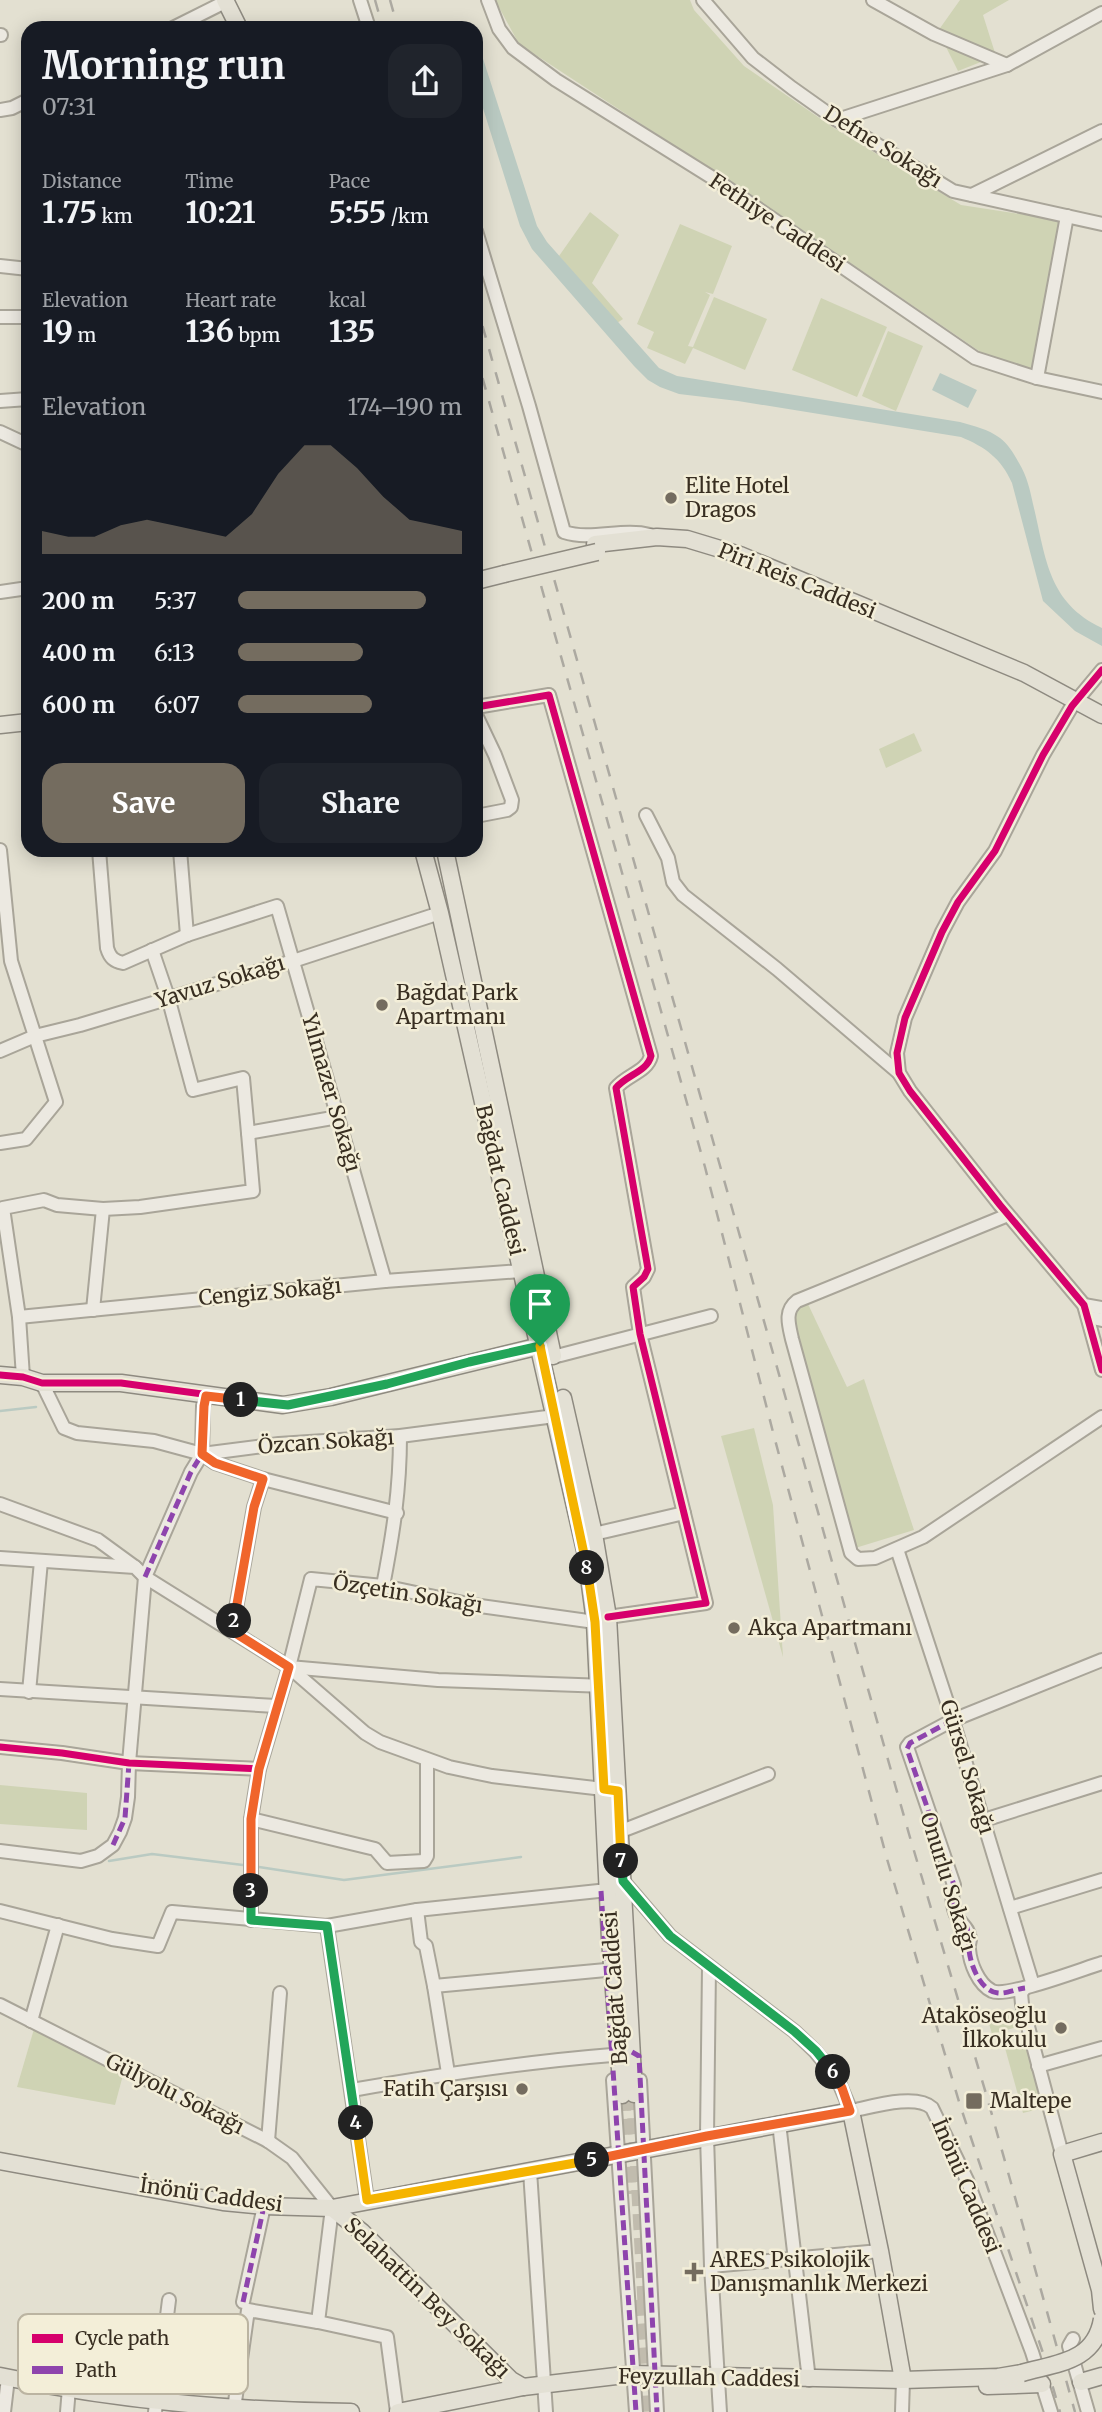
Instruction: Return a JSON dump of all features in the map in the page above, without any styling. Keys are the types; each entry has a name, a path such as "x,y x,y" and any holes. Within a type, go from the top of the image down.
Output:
{"main road":[{"path":"229,0 236,21"},
{"path":"229,0 244,21"},
{"name":"Piri Reis Caddesi","path":"483,571 503,570 657,537 687,539 740,555 1024,673 1074,703 1102,724"},
{"name":"Piri Reis Caddesi","path":"596,548 660,545 686,547 717,556 1028,682 1102,715"},
{"path":"483,578 503,570"},
{"path":"0,716 21,714"},
{"path":"0,725 21,723"},
{"name":"Bağdat Caddesi","path":"425,857 601,1619"},
{"name":"Bağdat Caddesi","path":"445,857 594,1534 611,1790 604,1891 628,2094 632,2052 623,1881 619,1832 611,1790"},
{"path":"0,1375 23,1377 42,1383 121,1383 288,1405 353,1392 540,1346"},
{"path":"850,2111 880,2251 903,2380"},
{"name":"İnönü Caddesi","path":"0,2161 223,2202 264,2206 332,2207 850,2111"},
{"path":"1102,2142 1062,2154 1100,2290 1102,2309"},
{"name":"Selahattin Bey Sokağı","path":"332,2207 362,2232 511,2380 523,2387"},
{"path":"1089,2252 1102,2271"},
{"name":"Feyzullah Caddesi","path":"397,2412 523,2387 633,2374 809,2379 958,2379 1029,2369 1077,2357 1088,2350 1096,2340 1102,2319"},
{"path":"1081,2382 1102,2376"},
{"path":"958,2379 1001,2387 1042,2384"},
{"path":"96,2394 155,2407 351,2412"}],"street":[{"path":"187,21 229,0"},
{"path":"360,0 367,21"},
{"name":"Fethiye Caddesi","path":"488,0 499,29 513,48 556,80 716,180 975,358 1037,378 1102,392"},
{"name":"Defne Sokağı","path":"702,0 753,58 837,120 953,191 1102,224"},
{"path":"873,0 934,34 1007,65"},
{"path":"837,120 1007,65 1102,13"},
{"path":"0,110 21,104"},
{"path":"972,195 1102,131"},
{"path":"1037,378 1067,216"},
{"path":"483,254 564,532 574,536 635,531 657,537"},
{"path":"0,266 21,268"},
{"path":"0,317 21,317"},
{"path":"0,401 21,400"},
{"path":"0,432 21,442"},
{"path":"0,592 21,589"},
{"path":"899,1073 897,1054 905,1018 942,932 958,902 995,851 1043,755 1074,703 1102,670"},
{"path":"483,706 549,695 651,1056 645,1067 623,1080 616,1088 649,1269 633,1287 639,1334 684,1513 594,1534"},
{"path":"483,730 512,800 511,807 507,810 483,815"},
{"path":"646,815 668,858 673,883 683,895 777,969 899,1073 910,1091 1086,1311 1102,1320"},
{"path":"0,850 6,962 35,1036 56,1102 26,1139 0,1143"},
{"path":"100,857 107,948 109,956 115,961 123,962 187,935 181,857"},
{"name":"Yılmazer Sokağı","path":"187,935 277,906 385,1281"},
{"name":"Yavuz Sokağı","path":"0,1051 35,1036 293,961 440,913"},
{"path":"23,1377 19,1317 4,1232 3,1208 44,1200 57,1205 103,1209 140,1207 253,1191 243,1078 193,1090 152,950"},
{"path":"248,1133 338,1117"},
{"path":"93,1310 103,1209"},
{"path":"1008,1215 797,1301 790,1308 788,1318 792,1339 851,1553 858,1559 865,1560 923,1537 1102,1417"},
{"name":"Cengiz Sokağı","path":"19,1317 385,1281 521,1271"},
{"path":"1086,1311 1102,1308"},
{"path":"1086,1311 1102,1370"},
{"path":"553,1357 710,1316"},
{"name":"Özcan Sokağı","path":"42,1383 64,1428 77,1433 154,1441 202,1454 279,1444 400,1436 555,1416"},
{"path":"0,1851 81,1861 98,1856 113,1845 125,1818 145,1577 191,1472 202,1454 206,1396"},
{"path":"383,1586 397,1513 400,1436"},
{"path":"235,1470 236,1449"},
{"path":"202,1454 215,1463 263,1479 397,1513"},
{"path":"232,1631 254,1507 263,1479"},
{"path":"0,1504 98,1540 145,1577 289,1667 365,1733 380,1742 427,1760 492,1776 611,1790"},
{"name":"Özçetin Sokağı","path":"289,1667 311,1579 383,1586 473,1605 601,1619 706,1603 684,1513"},
{"name":"Gürsel Sokağı","path":"897,1549 1010,1908 1029,1986 1021,1998 1062,2154"},
{"path":"0,1558 135,1567"},
{"path":"29,1692 41,1561"},
{"path":"953,1720 1102,1660"},
{"path":"289,1667 438,1680 606,1686"},
{"path":"251,1920 251,1819 259,1769 289,1667"},
{"path":"0,1689 276,1706"},
{"name":"Onurlu Sokağı","path":"953,1720 910,1743 907,1749 954,1885 950,1893 958,1920 966,1925 970,1939 968,1947 975,1972 985,1987 993,1992 1029,1986"},
{"path":"0,1747 129,1763 259,1769"},
{"path":"251,1819 375,1849 387,1863 424,1861 427,1856 427,1760"},
{"path":"619,1832 768,1774"},
{"path":"984,1820 1102,1783"},
{"path":"1010,1908 1102,1880"},
{"path":"623,1881 670,1936 816,2051 837,2078 850,2111"},
{"path":"0,1911 112,1939 158,1946 172,1912 327,1926 416,1910 604,1891"},
{"name":"Bağdat Caddesi","path":"604,1891 606,1970 636,2412"},
{"path":"416,1910 421,1942 426,1946 434,1986 448,2073"},
{"path":"31,2021 58,1926"},
{"path":"327,1926 367,2200"},
{"path":"1029,1986 1102,1963"},
{"path":"709,1967 707,2136 711,2266 720,2412"},
{"path":"434,1986 606,1970"},
{"path":"268,2141 280,1993"},
{"name":"Gülyolu Sokağı","path":"0,2005 268,2141 292,2158 332,2207"},
{"path":"1038,2066 1102,2048"},
{"name":"Bağdat Caddesi","path":"632,2052 639,2056 657,2412"},
{"path":"352,2090 448,2073 612,2055"},
{"name":"İnönü Caddesi","path":"850,2111 911,2101 923,2102 932,2108 967,2180 1029,2369 1042,2384 1051,2412"},
{"path":"779,2123 809,2379"},
{"path":"530,2171 546,2412"},
{"path":"243,2302 264,2206"},
{"path":"318,2322 332,2207"},
{"path":"711,2266 880,2251"},
{"path":"167,2314 169,2300"},
{"path":"247,2314 248,2310 387,2337 397,2412"},
{"path":"1073,2339 1070,2349 1088,2412"},
{"path":"4,2377 4,2412"},
{"path":"902,2412 903,2380"},
{"path":"1081,2382 1102,2385"},
{"path":"67,2412 68,2394"},
{"path":"234,2409 236,2394"}],"green space":[{"path":"495,0 690,0 694,10 744,66 834,128 961,205 1060,220 1031,370 982,353 779,214 519,44"},
{"path":"960,0 1009,0 983,15 996,56 958,71 938,31"},
{"path":"590,212 619,235 592,283 623,319 617,323 559,256"},
{"path":"680,224 732,246 713,294 705,292 710,295 688,346 693,347 714,297 767,319 745,370 693,348 685,364 647,348 654,332 637,324"},
{"path":"821,298 887,327 857,397 792,370"},
{"path":"888,331 923,346 896,411 862,396"},
{"path":"914,733 922,751 886,768 879,749"},
{"path":"808,1304 847,1387 864,1379 914,1530 852,1549 792,1323 796,1310"},
{"path":"754,1428 773,1505 783,1657 721,1436"},
{"path":"0,1785 87,1793 87,1830 0,1824"},
{"path":"985,2010 1018,2015 1021,2026 992,2034"},
{"path":"34,2029 123,2075 115,2105 17,2087"},
{"path":"1026,2042 1043,2108 1023,2113 1005,2048"}],"shaded area":[{"path":"483,59 537,226 547,242 659,368 677,376 960,422 981,428 1003,440 1024,473 1046,560 1059,591 1070,605 1102,628 1102,646 1075,631 1043,601 1012,483 991,454 961,437 679,394 660,387 634,366 532,249 520,226 483,108"},
{"path":"940,373 977,390 968,408 932,390"}],"waterway":[{"path":"0,1411 36,1407"},
{"path":"109,1861 152,1854 243,1865"},
{"path":"259,1867 344,1880 521,1857"}],"tunnel":[{"path":"634,2094 646,2312"},
{"path":"622,2095 629,2194"},
{"path":"636,2300 644,2412"}],"railway":[{"path":"375,0 381,21"},
{"path":"390,0 396,21"},
{"path":"483,328 1075,2412"},
{"path":"483,380 705,1167 887,1859 960,2105 1044,2356 1060,2412"}],"marked path":[{"path":"145,1577 191,1472 202,1454 203,1406 206,1396"},
{"path":"953,1720 910,1743 907,1749 954,1885 954,1908 957,1917 967,1928 970,1955 977,1976 986,1987 998,1993 1025,1988"},
{"path":"113,1845 125,1818 129,1763"},
{"path":"601,1891 636,2412"},
{"path":"632,2052 639,2056 657,2412"},
{"path":"243,2302 264,2206"}],"cycle path":[{"path":"1102,670 1072,706 1043,755 995,851 958,902 905,1018 897,1053 899,1073 910,1091 1084,1305 1102,1370"},
{"path":"483,706 549,695 651,1056 641,1070 616,1088 648,1269 633,1287 640,1334 706,1603 608,1617"},
{"path":"0,1375 23,1377 42,1383 121,1383 283,1405 331,1397 540,1346"},
{"path":"0,1747 129,1763 259,1769"}],"place":[{"name":"Elite Hotel Dragos","path":"671,498"},
{"name":"Bağdat Park Apartmanı","path":"382,1005"},
{"name":"Akça Apartmanı","path":"734,1628"},
{"name":"Ataköseoğlu İlkokulu","path":"1061,2028"},
{"name":"Fatih Çarşısı","path":"522,2089"},
{"name":"Maltepe","path":"974,2101"},
{"name":"ARES Psikolojik Danışmanlık Merkezi","path":"694,2272"}],"route":[{"path":"540,1346 586,1555 595,1622 604,1789 618,1791 623,1881 670,1936 816,2051 837,2078 850,2111 367,2200 327,1926 251,1920 251,1819 259,1769 289,1667 232,1631 254,1507 263,1479 215,1463 202,1454 206,1396 288,1405 387,1384 540,1346"}]}
